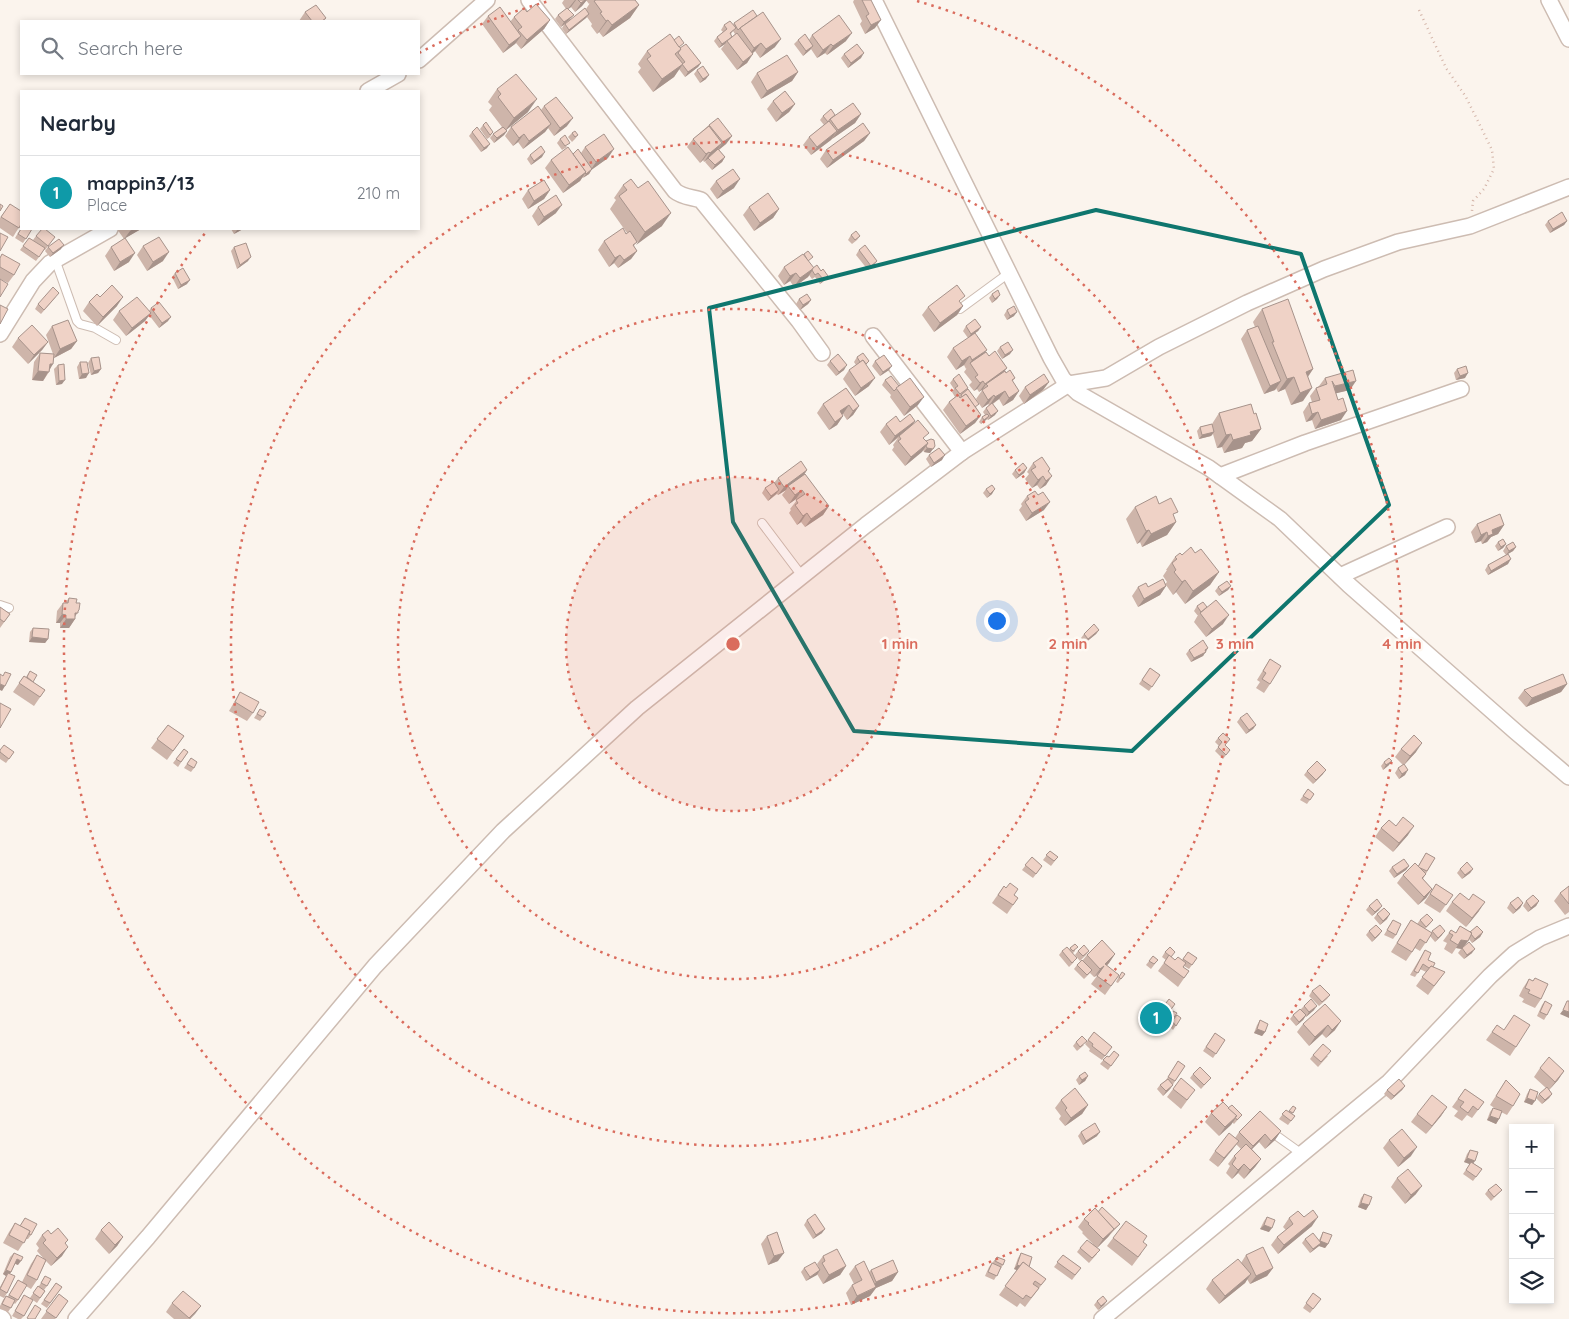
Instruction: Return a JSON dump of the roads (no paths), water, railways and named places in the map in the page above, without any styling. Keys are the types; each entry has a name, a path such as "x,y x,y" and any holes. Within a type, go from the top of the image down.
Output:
{"street":[{"path":"420,59 487,0"},
{"path":"529,0 674,191 681,196 701,200 787,306 822,353"},
{"path":"874,0 1063,379 1078,393 1209,468 1280,519 1340,576 1516,732 1567,773"},
{"path":"1549,0 1569,39"},
{"path":"370,90 396,75"},
{"path":"76,1319 148,1238 375,966 503,830 637,708 866,525 962,452 1069,384 1106,378 1159,347 1247,303 1324,269 1398,242 1470,226 1569,187"},
{"path":"0,334 33,281 55,259 108,230"},
{"path":"873,336 962,452"},
{"path":"1220,476 1305,443 1461,389"},
{"path":"1340,576 1447,527"},
{"path":"1102,1319 1389,1082 1490,976 1514,954 1540,938 1569,926"},
{"path":"0,1316 3,1319"}],"lane":[{"path":"55,259 77,321 80,324 95,328 116,340"},
{"path":"960,309 1009,273"},
{"path":"762,523 802,576"},
{"path":"0,605 10,608"},
{"path":"1269,1130 1302,1154"}],"place":[{"name":"mappin3/13","path":"1156,1018"}]}
